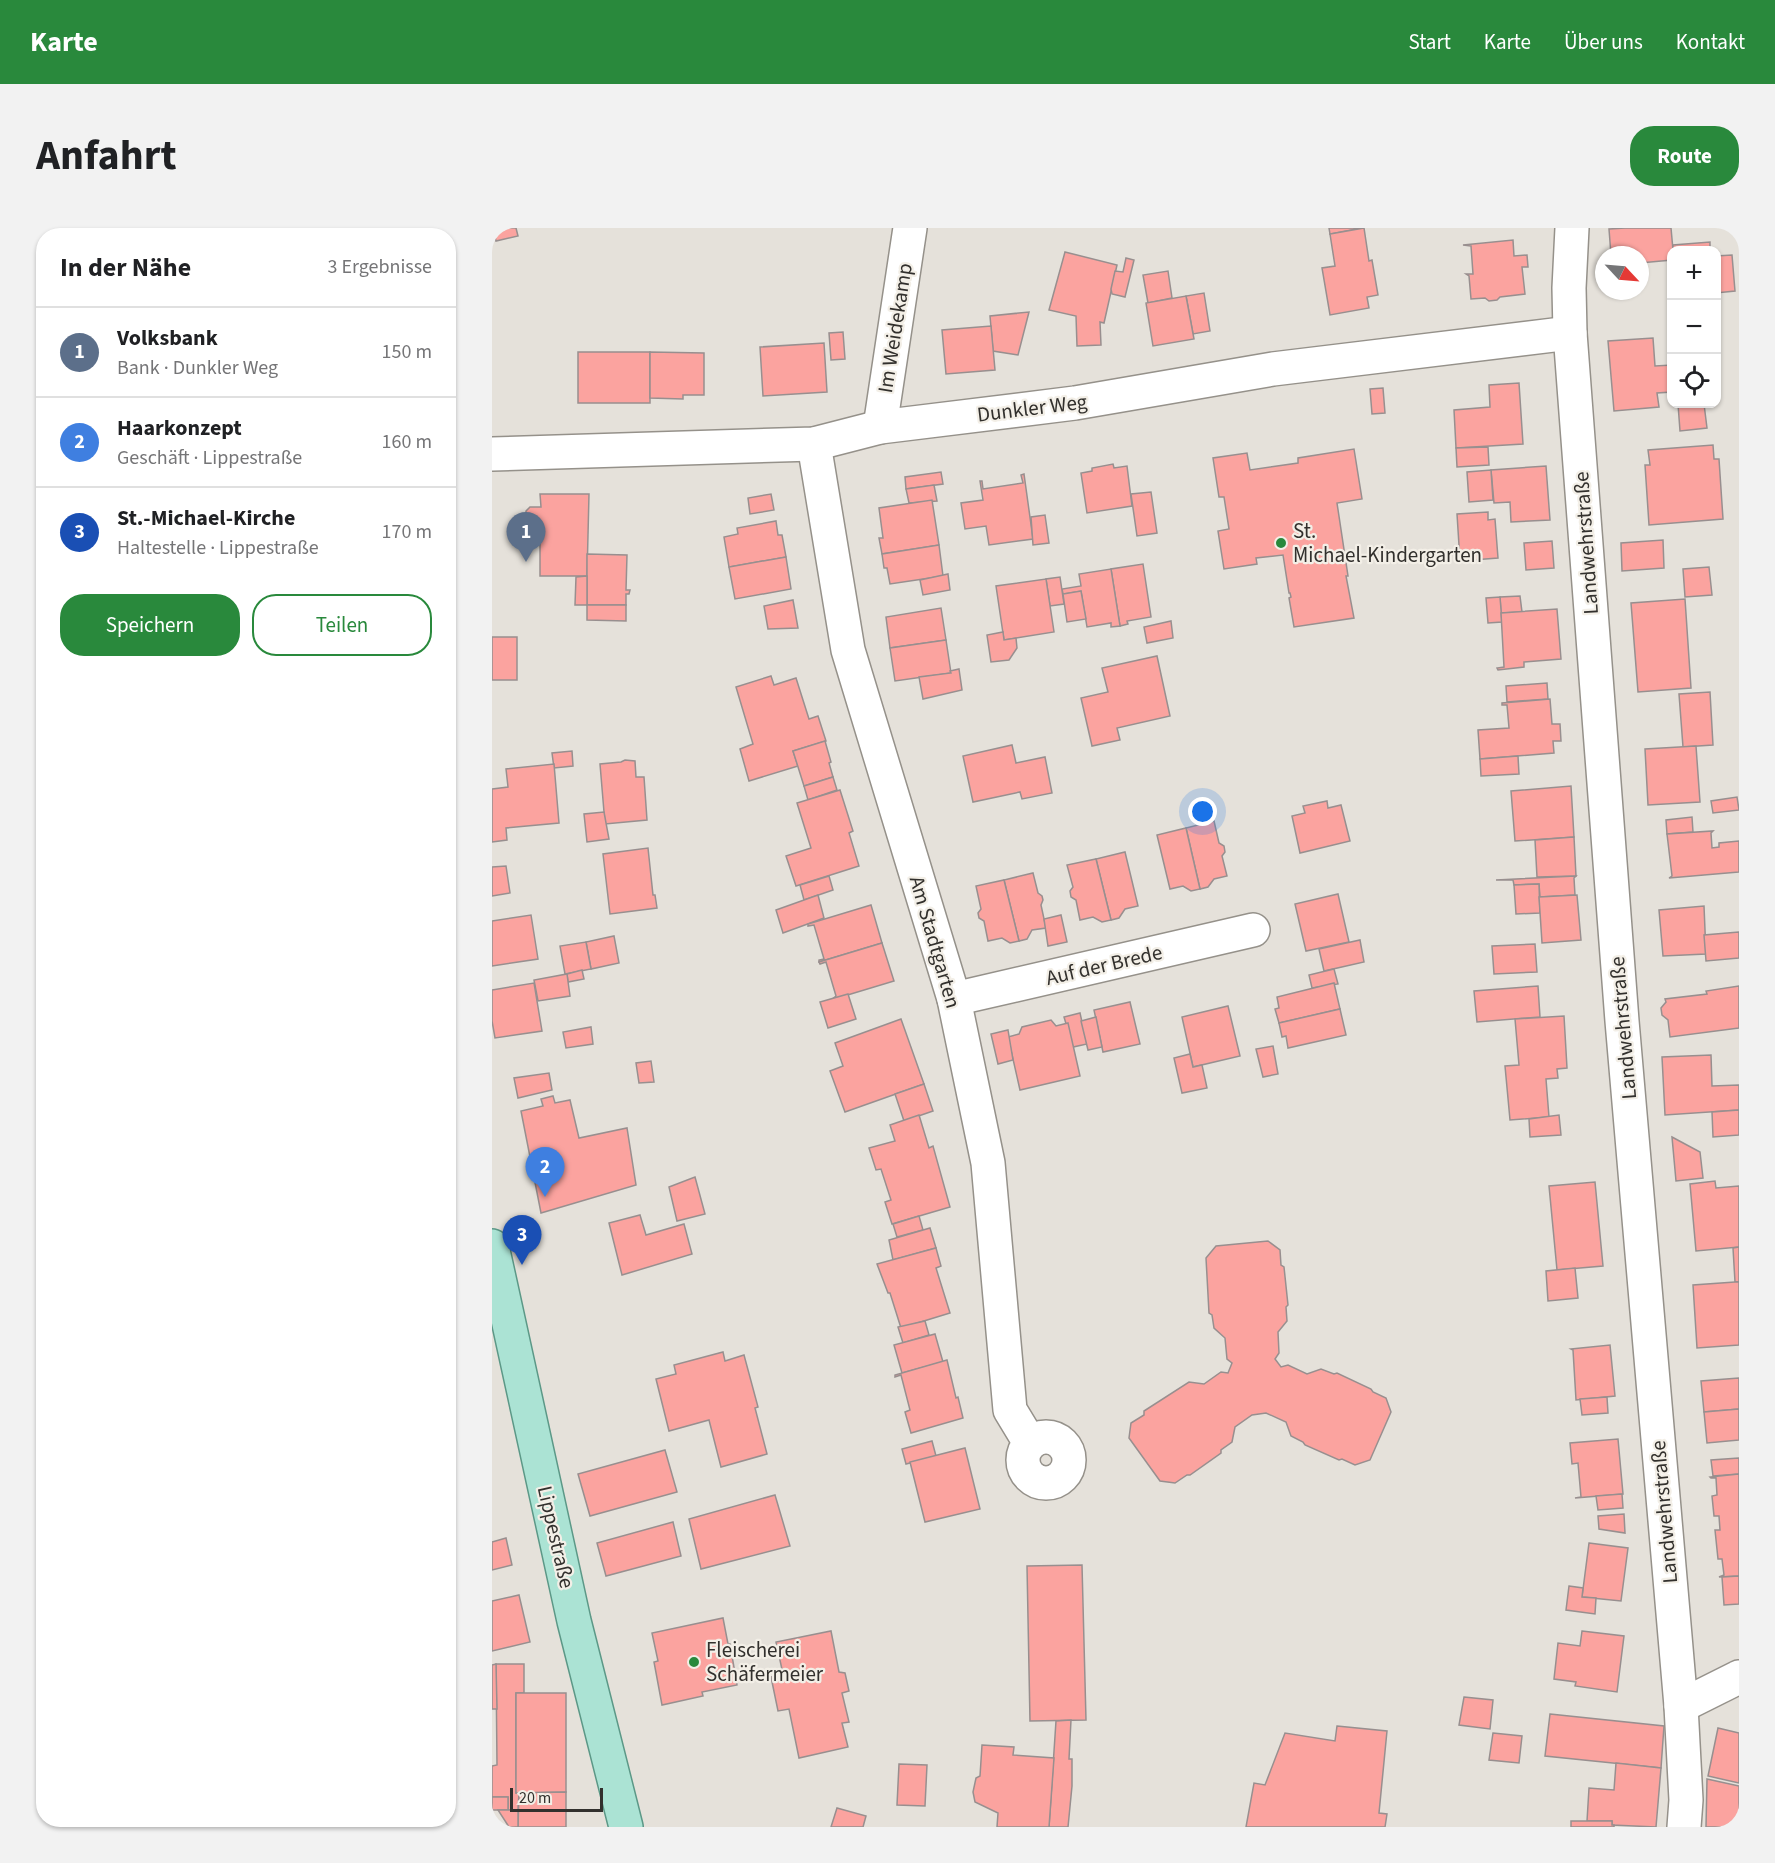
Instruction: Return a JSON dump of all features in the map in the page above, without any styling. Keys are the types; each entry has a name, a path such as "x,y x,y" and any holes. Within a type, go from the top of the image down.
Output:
{"main road":[{"name":"Lippestraße","path":"492,1246 574,1621 626,1827"}],"street":[{"name":"Im Weidekamp","path":"880,427 910,228"},
{"name":"Landwehrstraße","path":"1572,228 1569,288 1570,333 1622,1020 1681,1706 1686,1800 1684,1827"},
{"name":"Dunkler Weg","path":"492,454 814,444 880,427 1075,403 1273,369 1570,333"},
{"name":"Am Stadtgarten","path":"814,444 848,650 954,999 988,1163 1010,1410 1030,1443"},
{"name":"Auf der Brede","path":"954,999 1253,930"},
{"path":"1681,1706 1739,1677"}],"building":[{"path":"493,228 516,228 518,236 496,241"},
{"path":"1329,228 1362,228 1330,234"},
{"path":"1364,228 1369,261 1372,260 1378,295 1367,297 1369,308 1330,315 1322,268 1335,266 1330,234"},
{"path":"1671,228 1673,246 1667,246 1667,260 1649,262 1649,246 1610,246 1609,229"},
{"path":"1513,240 1514,256 1527,255 1528,267 1522,267 1525,294 1500,297 1489,301 1485,298 1471,299 1469,276 1466,274 1473,274 1471,246 1463,245"},
{"path":"1710,242 1710,246 1673,245"},
{"path":"1065,252 1117,265 1104,323 1100,322 1101,345 1077,346 1076,316 1049,310"},
{"path":"1732,255 1735,291 1721,292 1721,256"},
{"path":"1126,258 1134,260 1125,297 1112,294 1111,289 1115,271 1123,272"},
{"path":"1168,271 1172,298 1148,303 1143,275"},
{"path":"1204,293 1210,331 1193,334 1186,296"},
{"path":"1186,296 1194,339 1153,346 1146,303"},
{"path":"1029,312 1018,355 993,351 990,316"},
{"path":"991,326 995,370 946,374 942,330"},
{"path":"843,332 845,359 831,360 829,333"},
{"path":"1653,338 1655,366 1667,365 1667,392 1657,393 1659,407 1614,411 1608,341"},
{"path":"824,343 827,392 763,396 760,347"},
{"path":"578,352 650,352 650,403 578,403"},
{"path":"650,352 704,353 704,395 683,395 683,399 650,398"},
{"path":"1519,383 1523,444 1456,448 1454,410 1490,407 1489,385"},
{"path":"1383,388 1385,413 1372,414 1370,389"},
{"path":"1678,408 1704,408 1707,428 1680,431"},
{"path":"1713,445 1714,459 1719,459 1723,519 1649,525 1645,465 1650,465 1648,450"},
{"path":"1488,447 1489,465 1457,467 1456,448"},
{"name":"St. Michael-Kindergarten","path":"1354,449 1362,499 1337,503 1354,618 1294,627 1283,555 1256,558 1257,564 1224,569 1218,531 1229,529 1224,497 1219,497 1213,458 1247,453 1250,470 1298,463 1298,458"},
{"path":"1113,464 1114,468 1127,466 1132,506 1087,513 1081,473 1092,471 1092,468"},
{"path":"1546,466 1550,520 1511,522 1510,502 1494,503 1491,470"},
{"path":"1491,470 1493,500 1469,502 1467,472"},
{"path":"941,472 943,484 906,489 905,477"},
{"path":"1024,474 1033,539 989,545 986,526 965,529 961,503 983,500 980,481 982,481 983,489 1023,483 1021,475"},
{"path":"934,485 937,501 909,503 906,489"},
{"path":"1151,492 1157,533 1137,536 1131,494"},
{"path":"540,494 589,494 587,576 540,576 540,535 530,535 526,531 526,511 530,507 541,507"},
{"path":"771,494 774,510 750,514 748,498"},
{"path":"932,500 939,545 882,554 879,538 883,538 879,508"},
{"path":"1488,512 1488,520 1495,519 1498,558 1460,561 1457,514"},
{"path":"1045,515 1049,543 1033,545 1031,517"},
{"path":"776,521 778,535 782,535 786,557 729,567 724,537 738,534 737,528"},
{"path":"1663,540 1664,568 1622,571 1621,543"},
{"path":"1552,541 1554,568 1526,570 1524,543"},
{"path":"939,545 943,576 890,584 882,554"},
{"path":"587,554 627,555 626,590 630,590 629,594 626,594 626,605 587,605"},
{"path":"786,557 791,589 735,599 729,567"},
{"path":"1143,564 1151,617 1127,621 1128,624 1120,626 1111,569"},
{"path":"1709,567 1712,595 1685,597 1683,569"},
{"path":"1111,569 1120,626 1111,627 1111,623 1087,627 1081,591 1063,594 1062,589 1081,586 1079,574"},
{"path":"948,574 950,590 923,595 920,580"},
{"path":"587,576 587,605 575,605 576,577"},
{"path":"1060,577 1064,604 1050,606 1046,579"},
{"path":"1046,579 1054,632 1004,640 996,586"},
{"path":"1081,591 1086,619 1067,622 1063,594"},
{"path":"1520,596 1522,612 1501,613 1500,597"},
{"path":"1500,597 1502,622 1488,623 1486,598"},
{"path":"1685,599 1691,688 1638,692 1631,603"},
{"path":"793,600 798,628 768,629 764,606"},
{"path":"587,605 626,605 626,621 587,620"},
{"path":"941,608 946,640 890,648 886,617"},
{"path":"1557,609 1561,659 1524,662 1524,667 1498,670 1497,668 1504,667 1501,613"},
{"path":"1171,621 1173,638 1147,643 1144,627"},
{"path":"1003,632 1004,640 1016,638 1017,648 1009,660 991,662 987,635"},
{"path":"492,637 517,637 517,680 492,680"},
{"path":"946,640 951,673 895,681 890,648"},
{"path":"1157,656 1170,716 1117,728 1120,740 1092,746 1081,698 1108,692 1102,668"},
{"path":"959,669 962,690 923,699 919,677 951,673 950,671"},
{"path":"771,676 774,685 796,678 809,719 818,716 826,741 793,751 798,766 749,781 740,749 753,744 736,687"},
{"path":"1547,683 1548,699 1507,702 1506,686"},
{"path":"1710,692 1713,745 1683,747 1679,694"},
{"path":"1550,699 1552,724 1560,724 1561,741 1553,741 1554,753 1480,759 1478,730 1509,728 1507,705 1502,705 1502,703"},
{"path":"825,741 833,777 804,786 793,751"},
{"path":"1012,745 1016,763 1045,757 1052,793 1022,799 1020,792 973,802 963,756"},
{"path":"1696,746 1700,802 1648,805 1645,749"},
{"path":"572,751 573,766 554,768 552,753"},
{"path":"1518,756 1519,774 1481,776 1480,759"},
{"path":"625,760 635,761 636,777 644,777 647,820 605,824 600,764"},
{"path":"554,764 559,823 506,828 507,840 492,842 492,789 508,787 506,769"},
{"path":"833,777 837,790 808,800 804,786"},
{"path":"1571,786 1574,837 1515,841 1511,791"},
{"path":"840,790 853,831 849,833 859,866 796,886 786,856 811,848 797,803"},
{"path":"1737,797 1739,810 1713,813 1711,801"},
{"path":"1327,801 1328,808 1341,805 1350,841 1300,853 1292,816 1305,813 1303,806"},
{"path":"604,812 609,839 587,842 584,814"},
{"path":"1692,817 1693,832 1667,834 1666,820"},
{"path":"1214,821 1219,843 1224,846 1225,852 1222,856 1227,876 1214,879 1208,887 1200,889 1186,828"},
{"path":"1186,828 1200,889 1191,891 1183,886 1170,889 1157,835"},
{"path":"1713,831 1711,833 1712,848 1719,847 1719,843 1739,841 1739,872 1669,878 1672,876 1667,834"},
{"path":"1574,837 1576,876 1537,877 1535,840"},
{"path":"648,848 653,895 655,895 657,908 610,914 603,854"},
{"path":"1125,852 1138,906 1125,909 1119,918 1111,920 1096,859"},
{"path":"1096,859 1111,920 1102,922 1093,917 1080,920 1076,900 1071,897 1070,891 1073,887 1067,865"},
{"path":"506,866 510,893 492,896 492,867"},
{"path":"1033,873 1038,893 1043,900 1041,905 1046,928 1032,930 1027,939 1019,941 1004,880"},
{"path":"829,876 833,890 804,900 800,885"},
{"path":"1576,876 1574,878 1575,895 1540,897 1539,884 1514,885 1513,880 1496,880"},
{"path":"1004,880 1019,941 1010,943 1002,938 988,941 984,921 979,918 978,913 981,909 976,886"},
{"path":"1539,884 1540,913 1516,914 1514,885"},
{"path":"1338,894 1349,942 1306,951 1295,904"},
{"path":"818,895 824,918 783,933 776,910"},
{"path":"1577,895 1581,940 1542,943 1539,897"},
{"path":"871,905 882,943 819,962 824,959 814,925 808,926 808,924"},
{"path":"1704,906 1706,954 1663,956 1659,910"},
{"path":"531,915 538,959 492,966 492,921"},
{"path":"1061,915 1067,942 1048,946 1044,919"},
{"path":"1739,932 1739,958 1706,961 1704,935"},
{"path":"614,936 619,963 591,969 586,942"},
{"path":"1360,940 1364,962 1324,971 1319,949"},
{"path":"586,942 591,969 565,974 560,946"},
{"path":"882,943 894,981 831,1000 836,996 826,962 820,964 819,962"},
{"path":"1535,944 1537,972 1494,974 1492,946"},
{"path":"1334,969 1338,984 1312,988 1309,975"},
{"path":"582,970 584,979 568,982 567,974"},
{"path":"567,974 570,996 538,1001 534,980"},
{"path":"534,983 542,1031 495,1038 492,1021 492,990"},
{"path":"1334,983 1340,1009 1279,1023 1275,1009 1279,1008 1277,997"},
{"path":"1538,986 1540,1017 1477,1022 1474,991"},
{"path":"1739,986 1739,1028 1670,1037 1668,1020 1662,1015 1661,1008 1666,1002 1665,999 1707,994 1706,991"},
{"path":"848,994 856,1019 828,1028 820,1002"},
{"path":"1130,1002 1140,1044 1103,1052 1094,1010"},
{"path":"1228,1006 1240,1056 1193,1067 1182,1017"},
{"path":"1340,1009 1346,1035 1288,1048 1286,1036 1282,1037 1279,1023"},
{"path":"1080,1013 1087,1044 1073,1047 1064,1017"},
{"path":"1564,1016 1567,1068 1557,1069 1558,1078 1546,1079 1549,1117 1510,1120 1505,1066 1519,1065 1515,1019"},
{"path":"1096,1017 1102,1047 1088,1050 1081,1021"},
{"path":"901,1019 924,1084 845,1112 830,1071 843,1066 835,1043"},
{"path":"1051,1020 1056,1026 1068,1023 1080,1076 1020,1090 1008,1037 1019,1034 1022,1027"},
{"path":"591,1027 593,1044 566,1048 563,1032"},
{"path":"1008,1030 1013,1060 998,1064 991,1034"},
{"path":"1273,1046 1278,1074 1263,1077 1256,1049"},
{"path":"1190,1054 1193,1067 1202,1065 1207,1088 1182,1093 1174,1058"},
{"path":"1711,1055 1712,1086 1739,1085 1739,1110 1665,1115 1662,1057"},
{"path":"651,1061 654,1082 639,1083 636,1063"},
{"path":"549,1073 552,1090 518,1098 514,1078"},
{"path":"924,1084 933,1111 904,1121 895,1094"},
{"path":"553,1096 555,1103 570,1100 579,1138 627,1128 636,1185 541,1213 521,1111 543,1106 541,1099"},
{"path":"1739,1110 1739,1135 1713,1137 1712,1112"},
{"path":"919,1115 929,1148 933,1146 950,1207 892,1224 885,1202 891,1200 881,1169 876,1170 869,1148 895,1141 890,1125"},
{"path":"1559,1115 1561,1135 1530,1137 1529,1119"},
{"path":"1672,1137 1700,1152 1703,1178 1676,1181"},
{"path":"695,1177 705,1214 677,1221 669,1187"},
{"path":"1715,1181 1716,1188 1739,1186 1739,1247 1696,1251 1690,1184"},
{"path":"1595,1182 1603,1266 1557,1270 1549,1186"},
{"path":"640,1215 646,1235 684,1224 692,1254 622,1275 609,1223"},
{"path":"919,1216 923,1230 897,1237 893,1224"},
{"path":"930,1228 936,1248 893,1260 889,1240"},
{"path":"1268,1241 1280,1250 1288,1305 1286,1307 1287,1321 1278,1332 1279,1353 1275,1359 1281,1367 1288,1365 1307,1374 1321,1369 1337,1373 1386,1398 1391,1412 1370,1460 1355,1465 1305,1445 1291,1436 1286,1422 1266,1413 1252,1415 1235,1427 1232,1442 1221,1450 1221,1453 1190,1475 1175,1483 1160,1481 1129,1438 1131,1423 1144,1415 1144,1411 1189,1382 1204,1384 1221,1372 1228,1373 1232,1363 1227,1359 1225,1338 1214,1328 1212,1315 1209,1313 1206,1258 1216,1246"},
{"path":"1739,1247 1739,1282 1735,1282 1733,1248"},
{"path":"936,1248 941,1266 936,1268 950,1313 901,1328 890,1293 888,1293 877,1264"},
{"path":"1575,1268 1578,1298 1548,1301 1546,1271"},
{"path":"1739,1282 1739,1345 1697,1348 1693,1285"},
{"path":"925,1321 929,1335 903,1343 898,1327"},
{"path":"935,1334 943,1362 902,1373 894,1345"},
{"path":"1610,1345 1615,1396 1576,1400 1573,1350 1571,1349"},
{"path":"723,1352 725,1361 744,1355 758,1407 755,1408 767,1454 721,1467 709,1420 669,1431 656,1379 676,1374 674,1365"},
{"path":"947,1360 963,1418 911,1433 905,1412 910,1410 901,1375 895,1377 895,1375"},
{"path":"1739,1378 1739,1409 1704,1412 1701,1381"},
{"path":"1607,1397 1608,1413 1582,1415 1580,1399"},
{"path":"1739,1409 1739,1440 1707,1443 1704,1412"},
{"path":"1618,1439 1623,1494 1575,1498 1581,1497 1578,1463 1572,1464 1570,1443"},
{"path":"932,1441 936,1456 906,1464 902,1449"},
{"path":"965,1448 980,1509 925,1522 910,1462"},
{"path":"665,1450 677,1492 590,1516 578,1474"},
{"path":"1739,1458 1739,1474 1713,1476 1711,1460"},
{"path":"1739,1474 1739,1576 1719,1577 1724,1575 1722,1559 1718,1559 1715,1530 1720,1530 1719,1516 1714,1516 1712,1496 1717,1495 1716,1478 1710,1477"},
{"path":"1622,1494 1623,1508 1598,1510 1596,1496"},
{"path":"775,1495 790,1546 701,1569 689,1519"},
{"path":"1624,1514 1625,1533 1599,1529 1598,1516"},
{"path":"673,1522 681,1556 606,1576 597,1543"},
{"path":"506,1538 512,1565 492,1570 492,1542"},
{"path":"1589,1543 1628,1548 1621,1601 1582,1597"},
{"path":"1082,1565 1086,1720 1030,1721 1027,1566"},
{"path":"1739,1576 1739,1604 1724,1605 1722,1577"},
{"path":"1569,1586 1583,1588 1582,1597 1596,1598 1595,1614 1566,1610"},
{"path":"519,1595 530,1642 492,1651 492,1601"},
{"name":"Fleischerei Schäfermeier","path":"723,1618 737,1685 702,1692 703,1696 662,1705 654,1662 658,1661 652,1633"},
{"path":"831,1631 839,1672 845,1673 849,1691 842,1693 849,1722 842,1723 848,1747 799,1758 789,1709 778,1711 771,1677 783,1674 776,1642"},
{"path":"1582,1631 1624,1636 1617,1692 1575,1686 1576,1682 1554,1679 1558,1643 1580,1646"},
{"path":"496,1664 524,1664 524,1693 516,1693 518,1810 508,1810 508,1797 492,1797 492,1766 497,1765"},
{"path":"496,1664 497,1709 492,1709 492,1665"},
{"path":"516,1693 566,1693 566,1792 516,1793"},
{"path":"1464,1697 1493,1700 1490,1729 1459,1725"},
{"path":"1550,1714 1664,1726 1661,1768 1545,1756"},
{"path":"1071,1720 1069,1759 1072,1759 1072,1786 1068,1827 1049,1827 1056,1721"},
{"path":"1337,1726 1387,1731 1379,1813 1387,1814 1385,1827 1246,1827 1254,1783 1265,1785 1285,1733 1335,1741"},
{"path":"1718,1728 1739,1733 1739,1783 1708,1776"},
{"path":"1493,1733 1522,1736 1519,1763 1489,1760"},
{"path":"982,1745 1014,1747 1013,1755 1054,1758 1049,1827 997,1827 998,1813 975,1802 973,1792 976,1778 980,1776"},
{"path":"1616,1763 1661,1768 1656,1827 1612,1825 1612,1821 1587,1821 1589,1788 1614,1790"},
{"path":"899,1764 927,1765 925,1806 897,1805"},
{"path":"1707,1779 1739,1786 1739,1827 1706,1827"},
{"path":"566,1792 566,1827 518,1827 519,1793"},
{"path":"492,1797 508,1797 508,1810 492,1810"},
{"path":"837,1808 866,1816 863,1827 831,1827"},
{"path":"498,1810 518,1810 518,1827 509,1827"},
{"path":"1571,1821 1612,1821 1614,1827 1571,1827"}],"place":[{"name":"St. Michael-Kindergarten","path":"1281,543"},
{"name":"Volksbank","path":"526,562"},
{"name":"Haarkonzept","path":"545,1197"},
{"name":"St.-Michael-Kirche","path":"522,1265"},
{"name":"Fleischerei Schäfermeier","path":"694,1662"}]}
